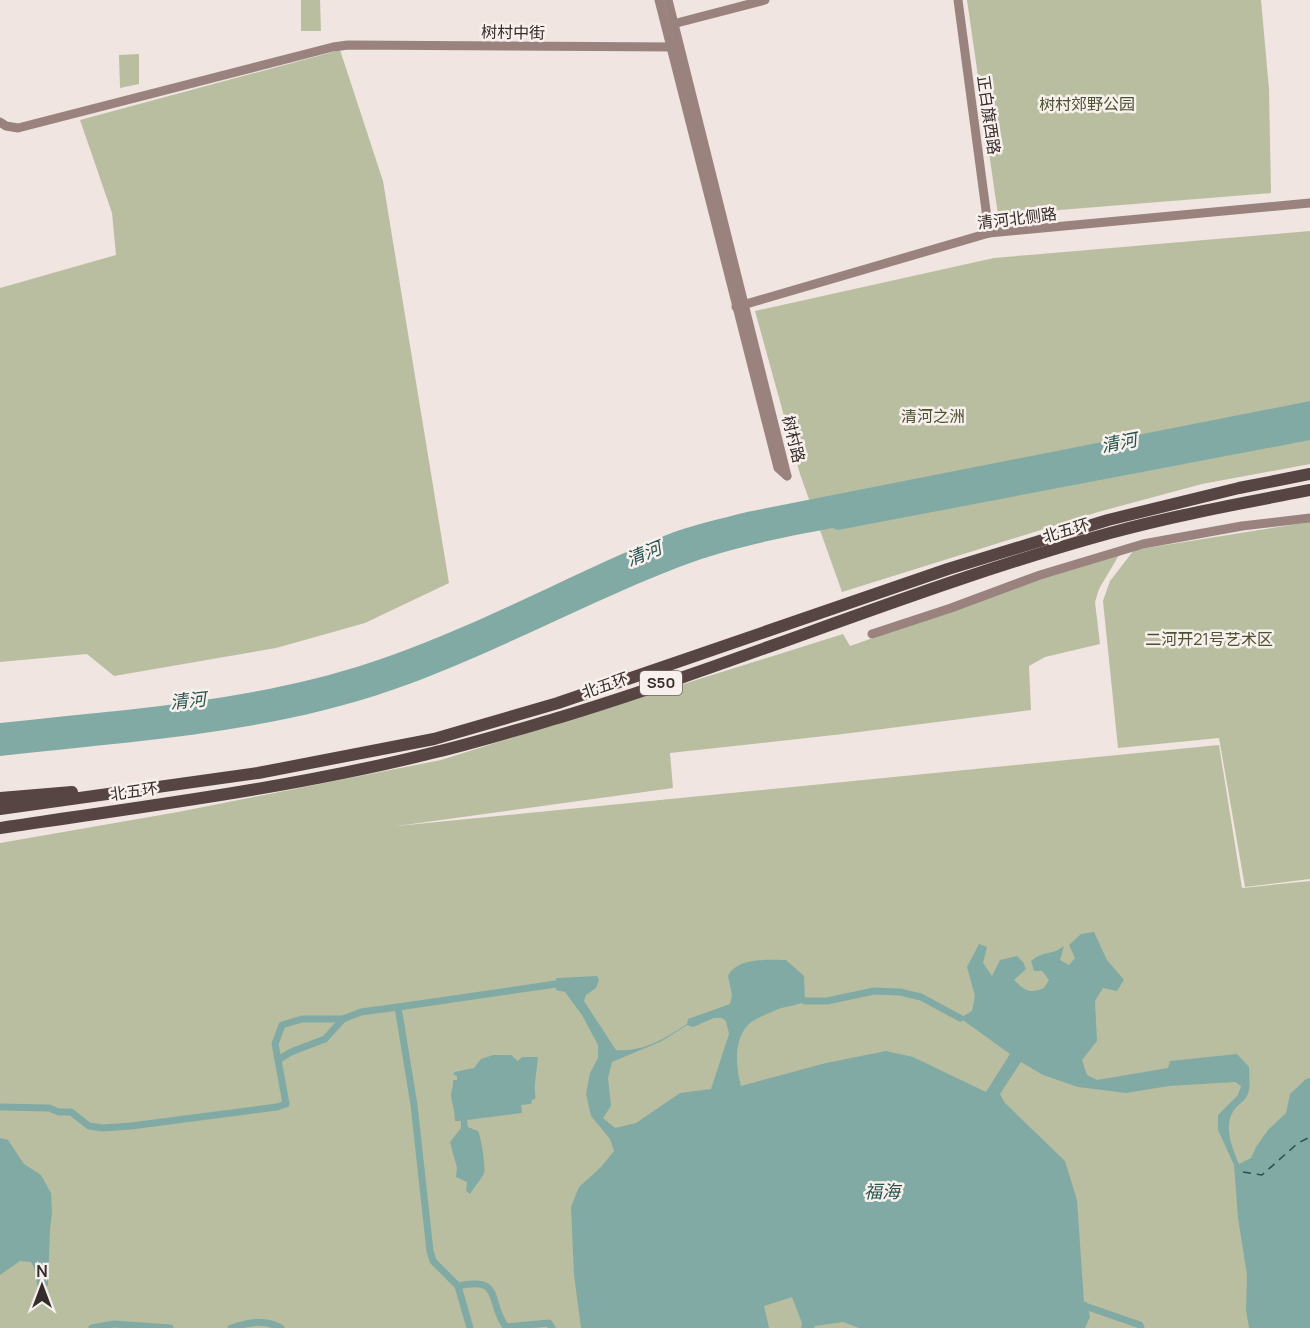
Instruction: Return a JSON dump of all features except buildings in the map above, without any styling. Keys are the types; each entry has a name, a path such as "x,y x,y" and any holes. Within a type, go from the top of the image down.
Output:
{"highway":[{"name":"北五环","path":"0,810 258,773 434,739 558,703 948,569 1108,520 1239,488 1310,474"},
{"name":"北五环","path":"0,828 178,802 341,773 437,752 562,716 813,632 953,582 1077,543 1111,533 1310,490"},
{"path":"1243,503 1310,495"},
{"path":"0,798 175,785"},
{"path":"0,836 178,802"}],"street":[{"name":"树村路","path":"659,0 675,48 740,305 778,468 787,476 740,305"},
{"name":"树村路","path":"668,0 675,48"},
{"path":"673,24 765,0"},
{"name":"正白旗西路","path":"958,0 989,233"},
{"name":"树村中街","path":"0,122 6,126 18,128 348,45 675,48"},
{"name":"清河北侧路","path":"740,305 989,233 1310,203"},
{"path":"872,634 1040,575 1143,544 1242,526 1310,518"}],"green space":[{"path":"301,0 320,0 321,31 301,31"},
{"name":"树村郊野公园","path":"967,0 1261,0 1269,89 1271,193 998,215"},
{"path":"340,50 383,181 449,583 365,623 276,648 114,676 87,654 0,662 0,288 116,255 112,213 80,120"},
{"path":"139,54 139,84 120,88 119,55"},
{"name":"清河之洲","path":"1310,231 1310,464 1202,484 1098,512 842,592 800,474 755,311 994,258"},
{"name":"二河开21号艺术区","path":"1310,522 1310,879 1245,887 1219,738 1118,748 1103,601 1110,581 1134,550"},
{"path":"1119,555 1099,589 1095,602 1100,644 1045,657 1029,666 1031,710 670,753 673,788 397,826 1219,745 1242,888 1310,881 1310,1328 0,1328 0,843 178,812 441,760 843,634 850,646 1043,578"}],"water":[{"name":"清河","path":"1310,401 1310,440 838,530 832,528 735,549 679,567 607,597 428,677 344,705 296,717 198,734 0,756 0,723 188,702 327,676 410,649 627,552 674,532 706,522"},
{"name":"福海","path":"1094,932 1107,960 1124,980 1117,991 1103,988 1095,1001 1097,1041 1082,1060 1087,1075 1097,1080 1168,1068 1170,1061 1237,1054 1249,1067 1247,1096 1234,1110 1229,1123 1231,1144 1239,1164 1251,1158 1268,1130 1286,1113 1290,1094 1310,1078 1310,1328 1249,1328 1246,1310 1247,1275 1238,1218 1234,1165 1218,1130 1218,1115 1238,1095 1241,1086 1235,1082 1169,1086 1126,1093 1078,1087 1043,1075 1021,1062 1000,1094 1005,1103 1065,1161 1077,1200 1084,1302 1087,1302 1090,1317 1085,1328 859,1328 843,1322 814,1328 801,1328 802,1323 792,1297 764,1306 769,1328 581,1328 574,1275 571,1207 579,1187 601,1167 614,1151 610,1139 591,1116 586,1094 590,1073 598,1058 598,1045 582,1015 565,992 556,990 556,978 597,976 599,980 596,988 586,995 584,1001 616,1050 626,1050 645,1047 687,1024 688,1019 730,1004 732,995 728,976 738,965 762,960 786,960 804,976 805,1001 763,1016 749,1024 744,1030 740,1037 737,1054 741,1086 826,1063 886,1051 913,1057 986,1092 1010,1054 960,1018 972,1011 975,996 967,967 979,944 987,947 983,963 992,976 1000,960 1017,956 1026,969 1014,980 1025,989 1035,991 1044,988 1049,980 1042,971 1034,971 1031,961 1064,946 1060,960 1069,965 1075,958 1069,945 1081,934","holes":["714,1018 722,1018 726,1021 729,1034 711,1089 680,1093 636,1123 615,1128 603,1118 611,1106 608,1078 612,1062 662,1041 687,1025 693,1027"]},
{"path":"493,1055 511,1055 518,1061 522,1057 538,1057 535,1099 531,1104 521,1105 522,1113 467,1120 468,1127 478,1131 484,1165 484,1173 470,1194 466,1191 467,1182 456,1177 457,1168 450,1142 461,1128 461,1121 455,1121 451,1095 453,1080 457,1080 454,1072 474,1068 481,1059"},
{"path":"0,1138 8,1140 24,1164 41,1175 51,1193 48,1285 41,1294 31,1262 20,1261 0,1275"}],"waterway":[{"path":"470,1328 458,1286 433,1261 430,1251 414,1105 398,1007 556,984"},
{"path":"805,1001 827,1001 874,991 900,992 921,997 960,1018"},
{"path":"0,1107 49,1108 59,1112 71,1112 89,1126 103,1128 277,1107 286,1104 278,1060 291,1052 325,1039 343,1019 361,1012 398,1007"},
{"path":"278,1060 275,1044 282,1025 302,1019 343,1019"},
{"path":"458,1286 472,1284 488,1288 506,1327 549,1323 552,1328"},
{"path":"1088,1307 1140,1325 1141,1328"},
{"path":"231,1328 256,1322 269,1323 281,1328"},
{"path":"92,1328 114,1324 170,1328"}],"ferry route":[{"path":"1243,1172 1262,1175 1298,1143 1310,1137"}]}
